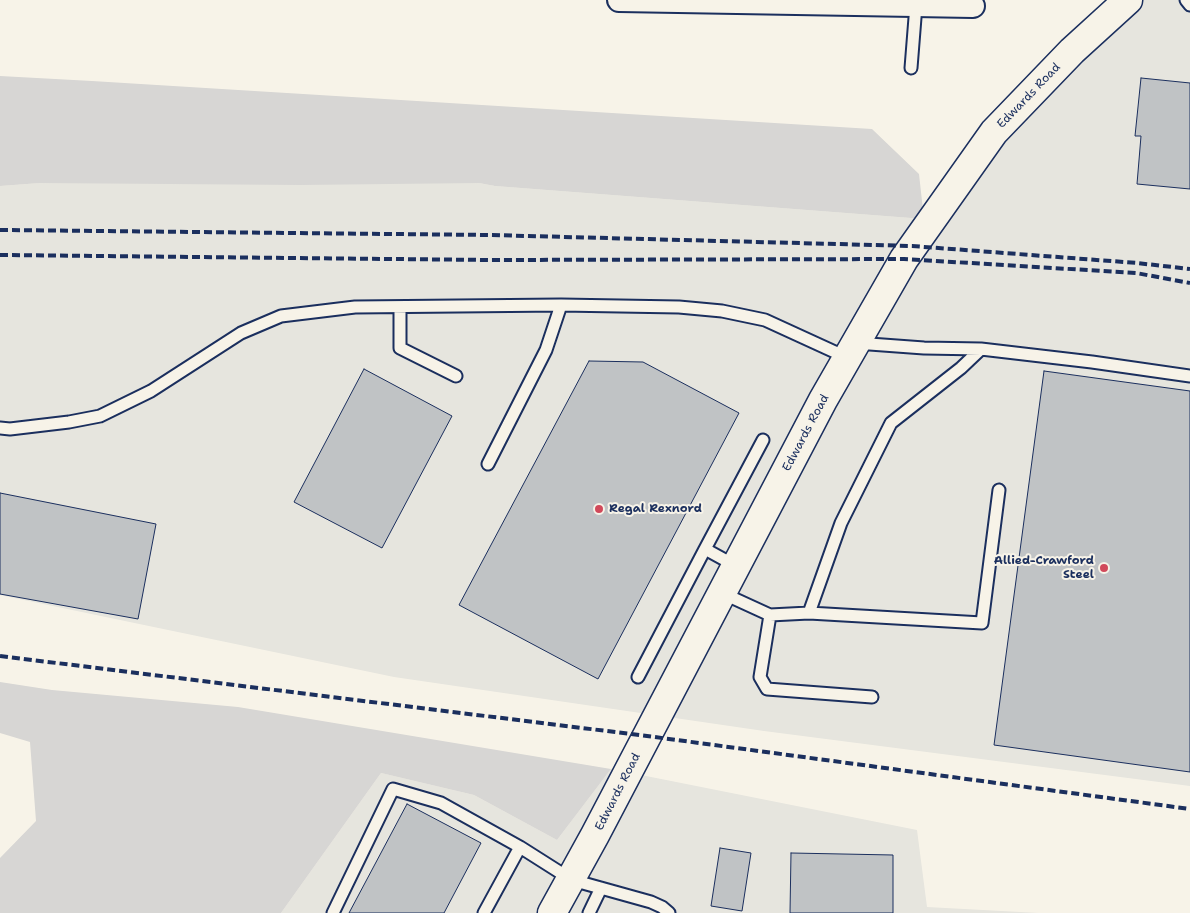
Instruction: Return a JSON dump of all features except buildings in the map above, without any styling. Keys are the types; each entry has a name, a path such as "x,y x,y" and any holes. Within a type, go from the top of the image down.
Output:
{"main road":[{"name":"Edwards Road","path":"552,913 572,880 823,400 904,259 994,132 1072,51 1128,0"}],"street":[{"path":"619,0 973,6"}],"lane":[{"path":"1186,0 1190,5"},
{"path":"911,68 916,5"},
{"path":"488,464 546,350 561,305"},
{"path":"0,428 69,422 100,416 151,391 241,333 281,316 355,307 561,305 679,307 722,311 766,320 852,350 981,350 1092,362 1190,376"},
{"path":"400,306 400,348 456,376"},
{"path":"809,614 841,523 892,423 981,350"},
{"path":"638,677 763,440"},
{"path":"722,593 770,615 809,614 982,623 999,490"},
{"path":"706,549 736,566"},
{"path":"770,615 760,676 767,689 872,697"},
{"path":"333,913 393,789 441,803 520,847 572,880 651,902 662,906 668,913"},
{"path":"484,913 520,847"},
{"path":"589,913 601,888"}],"shaded area":[{"path":"1129,0 1190,0 1190,786 764,731 394,677 0,595 0,186 40,183 479,183 495,186 924,219"},
{"path":"0,76 872,129 919,174 924,219 495,186 479,183 300,185 40,183 0,186"},
{"path":"0,682 52,690 238,707 611,769 557,840 474,795 381,773 281,913 0,913 0,858 36,821 30,742 0,733"},
{"path":"611,769 917,830 927,907 1039,913 281,913 381,773 474,795 557,840"}],"railway":[{"path":"0,230 490,235 912,246 1137,263 1190,269"},
{"path":"0,255 490,260 904,259 1136,273 1190,283"},
{"path":"0,656 647,736 1190,809"}],"place":[{"name":"Regal Rexnord","path":"599,509"},
{"name":"Allied-Crawford Steel","path":"1104,568"}]}
